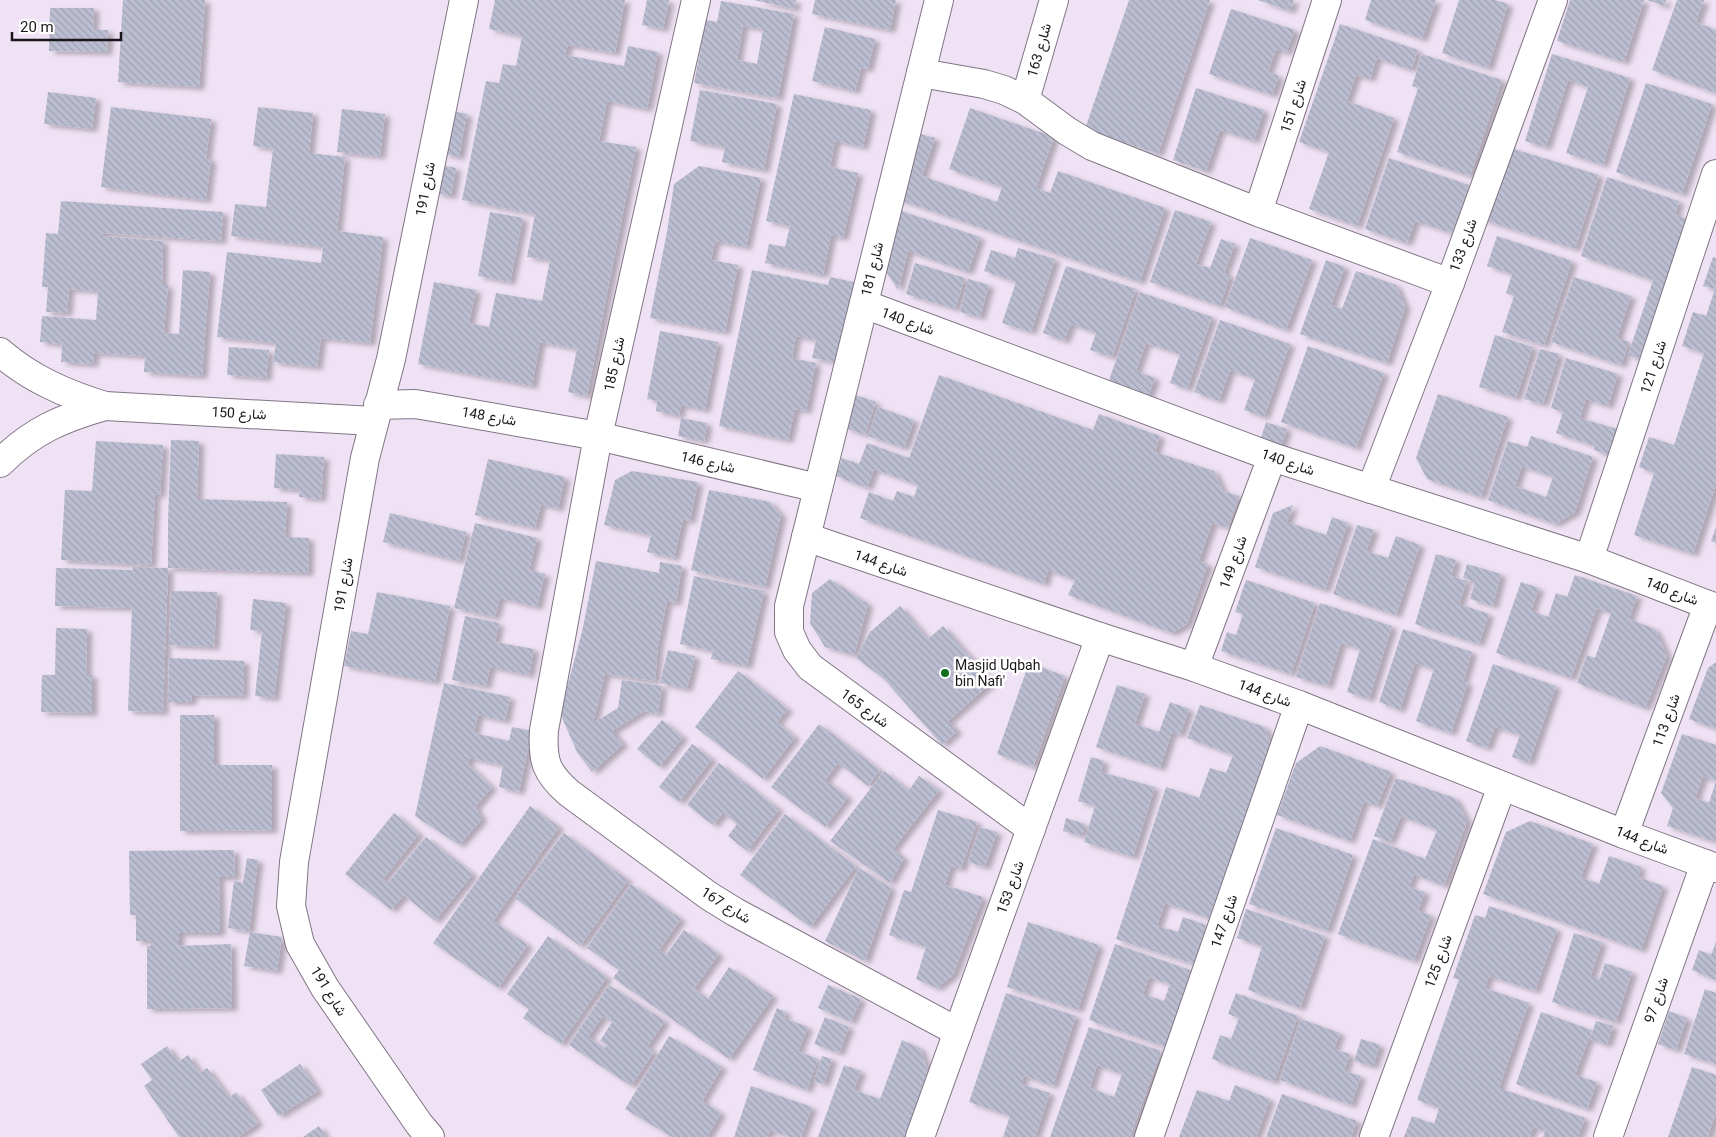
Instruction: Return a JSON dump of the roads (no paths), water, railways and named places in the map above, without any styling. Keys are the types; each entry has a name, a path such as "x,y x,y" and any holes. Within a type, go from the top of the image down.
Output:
{"street":[{"name":"شارع 191","path":"430,1137 419,1124 325,988 300,944 292,906 294,862 363,467 391,359 464,0"},
{"name":"شارع 185","path":"544,730 598,436 696,0"},
{"name":"شارع 181","path":"806,537 939,0"},
{"name":"شارع 163","path":"1025,100 1054,0"},
{"name":"شارع 151","path":"1258,212 1327,0"},
{"name":"شارع 133","path":"1370,488 1450,283 1553,0"},
{"path":"921,73 984,84 1004,90 1025,100 1092,146 1258,212 1450,283"},
{"name":"شارع 121","path":"1589,559 1716,174"},
{"name":"شارع 140","path":"864,304 1272,457 1589,559 1712,607"},
{"name":"شارع 150","path":"0,352 14,364 42,382 105,406"},
{"name":"شارع 148","path":"376,413 415,404 598,436"},
{"name":"شارع 150","path":"0,463 12,451 40,431 72,415 105,406 376,413"},
{"name":"شارع 146","path":"598,436 818,488"},
{"name":"شارع 149","path":"1194,667 1272,457"},
{"name":"شارع 144","path":"806,537 1194,667 1299,705 1624,834 1710,866"},
{"name":"شارع 165","path":"806,537 789,606 789,632 797,650 810,667 1031,828"},
{"name":"شارع 113","path":"1624,834 1712,607"},
{"name":"شارع 153","path":"920,1137 1100,637"},
{"name":"شارع 147","path":"1149,1137 1299,705"},
{"name":"شارع 167","path":"544,730 543,750 547,768 556,782 709,896 762,928 958,1032"},
{"name":"شارع 125","path":"1374,1137 1502,786"},
{"name":"شارع 97","path":"1608,1137 1710,866"}],"place":[{"name":"Masjid Uqbah bin Nafi'","path":"945,673"}]}
